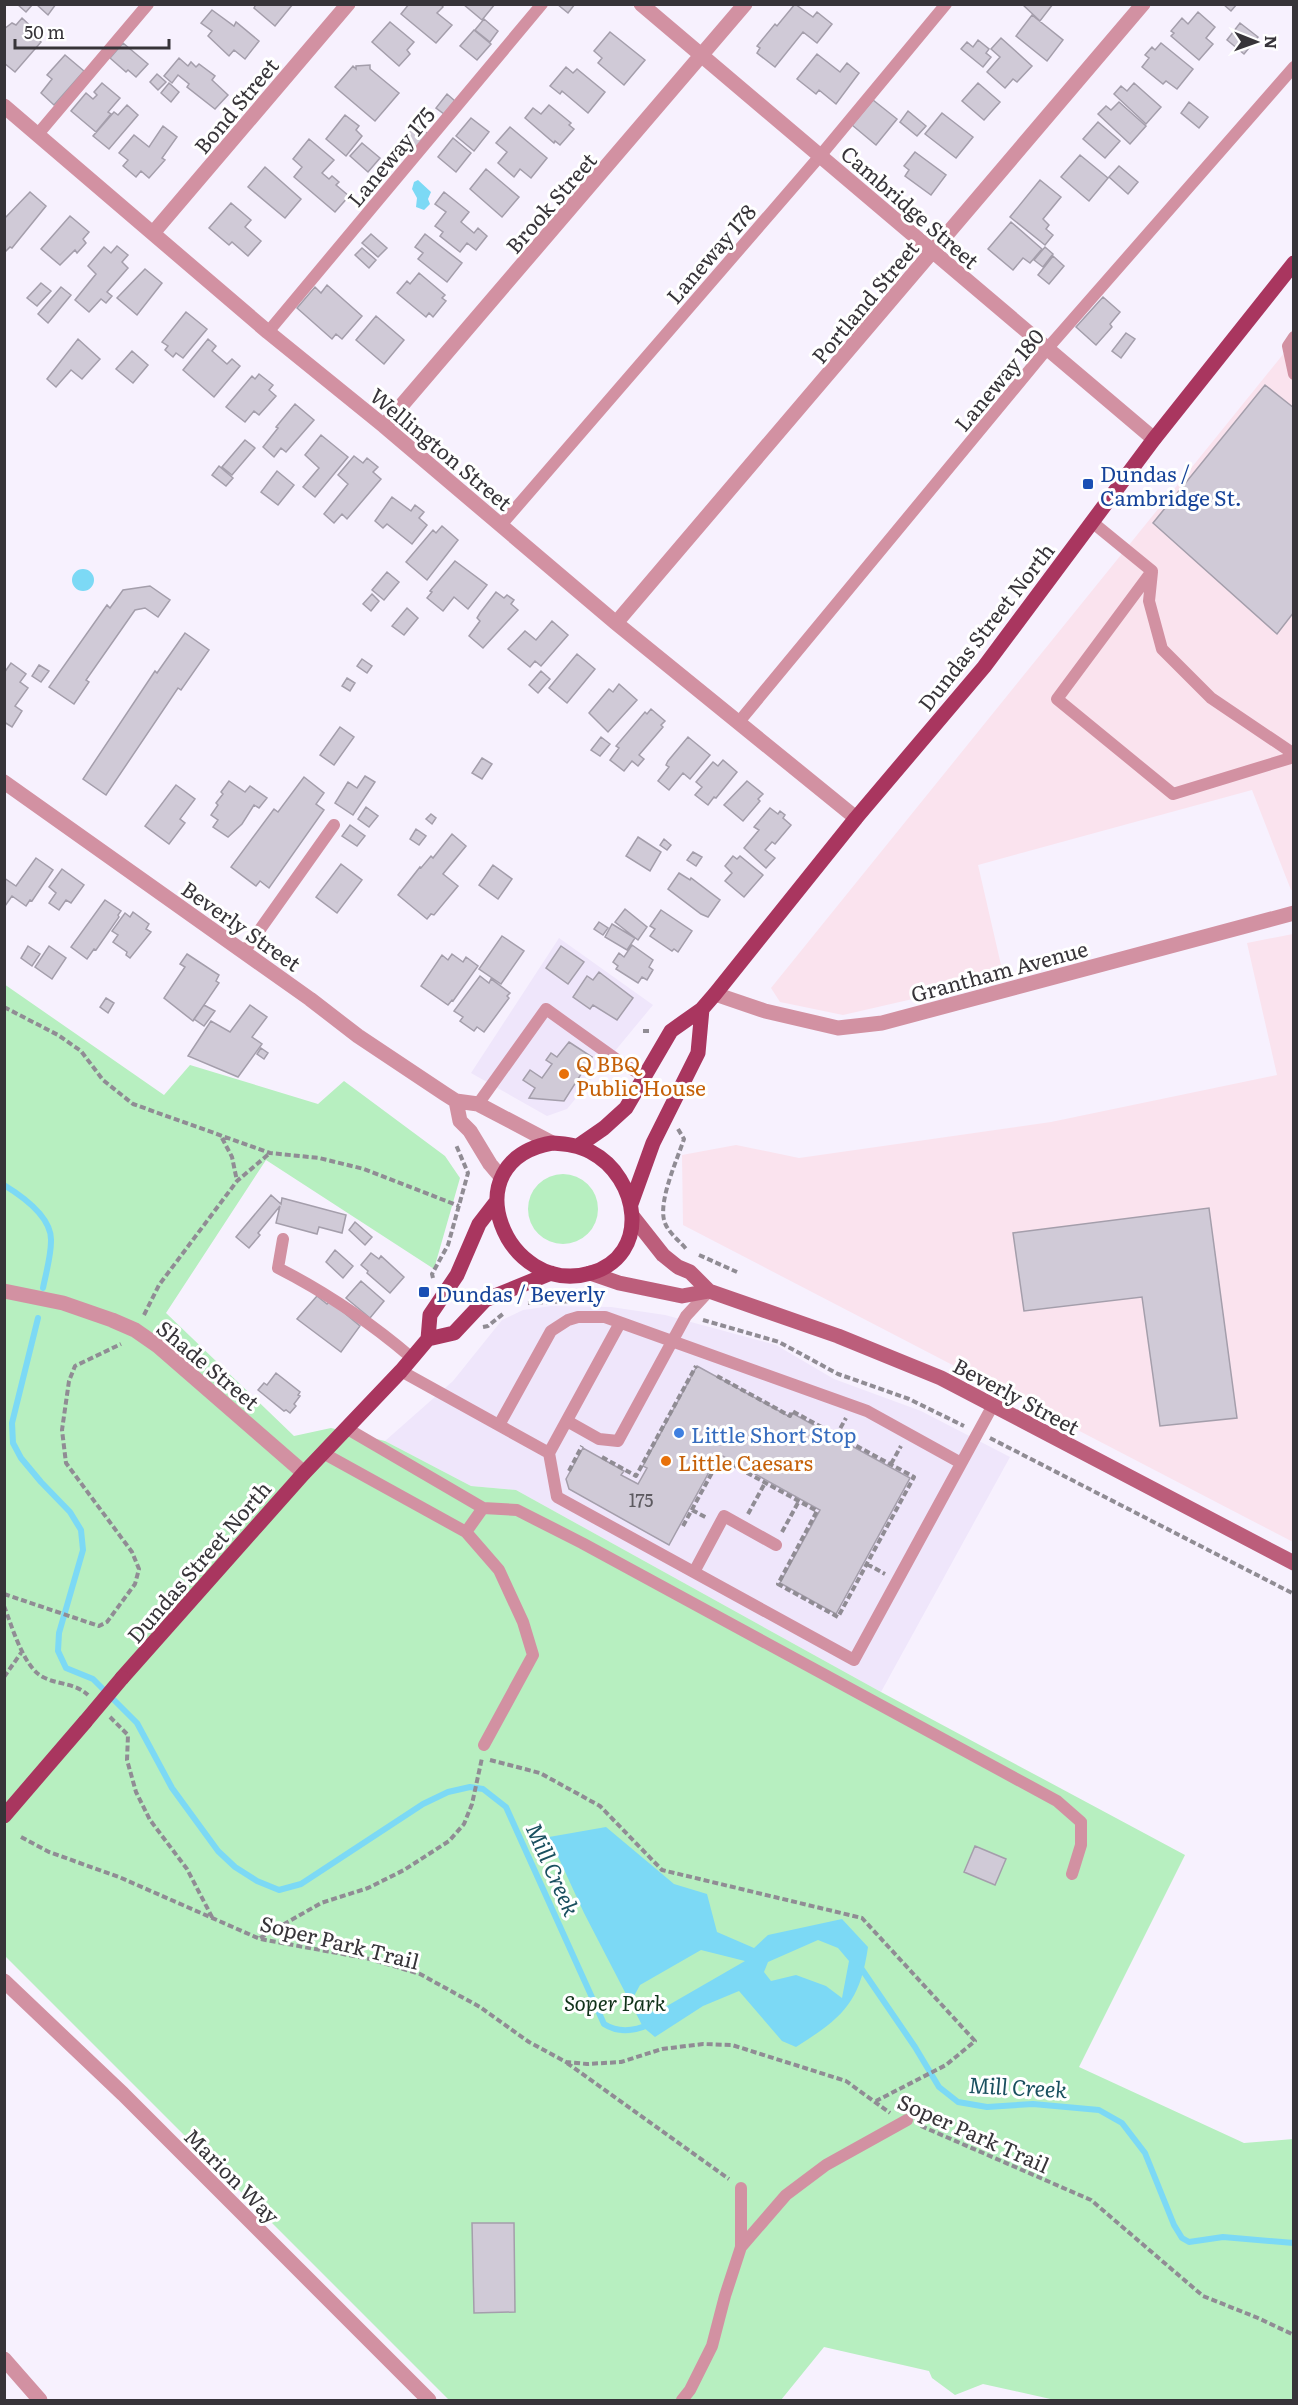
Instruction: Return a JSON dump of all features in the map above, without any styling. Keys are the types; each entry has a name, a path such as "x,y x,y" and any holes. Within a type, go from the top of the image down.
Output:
{"main road":[{"name":"Dundas Street North","path":"578,1146 604,1128 626,1108 671,1032 702,1009 715,994 856,818 984,667 1154,439 1293,263"},
{"path":"632,1211 628,1192 613,1168 591,1152 578,1146 552,1143 527,1150 508,1166 501,1177 496,1202 501,1227 516,1250 526,1260 551,1273 577,1276 590,1273 612,1262 621,1253 629,1236 632,1211 653,1143 698,1053 702,1009"},
{"name":"Dundas Street North","path":"4,1816 122,1678 304,1473 401,1371 428,1339 430,1315 457,1275 479,1224 496,1202"},
{"name":"Beverly Street","path":"632,1211 663,1256 678,1267 690,1272 709,1291 838,1336 940,1378 1293,1563"},
{"path":"428,1339 454,1333 486,1300 551,1273"},
{"name":"Beverly Street","path":"590,1273 682,1296 709,1291"}],"street":[{"name":"Bond Street","path":"153,233 348,4"},
{"name":"Cambridge Street","path":"641,4 700,57 1154,439"},
{"name":"Brook Street","path":"384,426 745,4"},
{"name":"Portland Street","path":"616,623 1143,4"},
{"name":"Wellington Street","path":"4,106 268,332 384,426 616,623 856,818"},
{"name":"Beverly Street","path":"4,782 365,1041 456,1101 478,1104 552,1143"},
{"name":"Grantham Avenue","path":"715,994 765,1011 838,1028 882,1023 1293,914"},
{"path":"456,1101 460,1121 470,1131 490,1164 501,1177"},
{"name":"Shade Street","path":"4,1291 63,1303 135,1330 158,1346 304,1473"},
{"name":"Marion Way","path":"4,1981 123,2094 429,2400"},
{"path":"4,2359 40,2400"}],"lane":[{"path":"38,134 148,4"},
{"name":"Laneway 175","path":"268,332 542,4"},
{"name":"Laneway 178","path":"501,525 819,156 946,4"},
{"name":"Laneway 180","path":"738,723 1047,349 1293,67"},
{"path":"1293,338 1288,346 1293,374"},
{"path":"1092,522 1152,571"},
{"path":"1152,571 1057,699 1173,794 1293,755"},
{"path":"1152,571 1149,601 1162,649 1211,698 1293,755"},
{"path":"244,952 333,825"},
{"path":"478,1104 546,1009 645,1077"},
{"path":"283,1239 278,1268 315,1287 383,1334 412,1358"},
{"path":"567,1421 599,1439 618,1441 686,1316 709,1291"},
{"path":"500,1425 551,1331 568,1320 578,1317 605,1317 867,1411 962,1463"},
{"path":"620,1323 549,1453 557,1497 854,1660 993,1406"},
{"path":"401,1371 549,1453"},
{"path":"346,1428 483,1508 517,1510 582,1543 1057,1801 1081,1822 1081,1845 1072,1874"},
{"path":"323,1453 466,1532 499,1569 523,1622 533,1655 484,1745"},
{"path":"466,1532 483,1508"},
{"path":"694,1572 724,1516 776,1545"},
{"path":"741,2247 786,2195 826,2165 907,2120"},
{"path":"682,2400 690,2390 712,2346 741,2247 741,2188"}],"path":[{"path":"4,1007 58,1035 81,1051 103,1080 133,1104 270,1154 319,1158 364,1169 459,1206"},
{"path":"222,1137 232,1156 237,1181"},
{"path":"684,1139 664,1203 664,1221 689,1251 737,1272"},
{"path":"432,1275 448,1245 468,1173 454,1142"},
{"path":"142,1320 159,1285 237,1181 270,1154"},
{"path":"4,1594 90,1625 99,1626 107,1622 135,1584 139,1569 132,1552 66,1463 62,1430 69,1381 75,1366 125,1341"},
{"path":"600,1456 636,1476 696,1365 790,1416 792,1411 914,1477 838,1617 778,1584 817,1511 720,1458 683,1526"},
{"path":"565,1479 582,1446 591,1451"},
{"path":"742,1526 765,1483"},
{"path":"776,1545 799,1502"},
{"path":"4,1606 22,1653 42,1678 79,1688"},
{"path":"4,1677 22,1653"},
{"path":"128,1735 127,1760 136,1792 150,1820 187,1869 213,1919"},
{"path":"482,1758 540,1773 600,1806 662,1870 862,1918 975,2041 946,2065 876,2101"},
{"path":"260,1939 321,1903 368,1888 404,1870 449,1841 464,1824 472,1804 480,1770"},
{"name":"Soper Park Trail","path":"21,1838 49,1852 119,1877 260,1939 370,1959 420,1974 480,2007 529,2042 566,2062 587,2064 621,2062 662,2049 703,2044 732,2045 846,2081 876,2101 886,2112 1091,2200 1203,2296 1293,2335"},
{"path":"566,2062 741,2188"}],"shaded area":[{"path":"1293,342 1293,890 1291,890 1252,790 978,865 1004,978 843,1015 780,1002 771,988"},
{"path":"1293,934 1293,1542 683,1225 682,1155 736,1145 799,1158 1051,1122 1277,1075 1247,943"},
{"path":"559,938 653,1005 567,1109 547,1116 471,1073"},
{"path":"551,1306 611,1307 665,1315 776,1345 834,1379 921,1411 1010,1457 881,1692 516,1490 471,1486 385,1441 453,1381 502,1320 523,1310"}],"green space":[{"name":"Soper Park","path":"4,984 164,1095 190,1065 318,1104 344,1081 445,1156 460,1178 434,1269 266,1160 166,1313 294,1436 331,1428 385,1441 471,1486 516,1490 881,1692 1185,1855 1079,2067 1244,2143 1293,2139 1293,2400 1055,2400 983,2384 955,2395 932,2378 929,2371 824,2347 781,2400 449,2400 5,1956"},
{"path":"570,1174 583,1180 592,1189 596,1195 598,1209 596,1223 588,1234 577,1242 556,1244 538,1234 530,1223 528,1202 538,1184 549,1176"}],"water":[{"path":"418,180 431,192 428,199 430,204 424,210 416,207 417,198 412,189 414,182"},
{"path":"83,569 91,572 94,580 91,588 83,591 75,588 72,580 75,572"},
{"path":"606,1827 674,1884 707,1894 717,1932 754,1948 768,1935 842,1919 868,1947 860,1982 854,1996 826,2027 796,2047 782,2041 739,1991 703,2006 655,2037 643,2027 584,1913 549,1837","holes":["818,1940 838,1948 849,1961 842,1998 826,1986 796,1975 771,1981 764,1972 768,1962","701,1950 745,1961 660,2010 641,2014 633,1998 640,1985"]}],"building":[{"path":"17,4 33,4 26,12"},
{"path":"36,4 56,4 48,15"},
{"path":"256,4 293,4 275,26 254,8"},
{"path":"409,4 441,4 443,7 437,13 452,25 436,43 401,14"},
{"path":"463,4 495,4 482,20"},
{"path":"557,4 575,4 568,13"},
{"path":"795,4 813,17 817,12 832,24 817,43 803,32 775,67 757,53 760,48 757,46"},
{"path":"1022,4 1053,4 1040,21"},
{"path":"1223,4 1237,4 1231,11"},
{"path":"212,10 234,26 236,22 259,41 245,59 234,50 229,56 208,36 212,31 201,23"},
{"path":"1198,12 1215,27 1206,38 1213,44 1199,60 1171,36 1174,33 1171,31 1182,18 1188,24"},
{"path":"1032,15 1063,40 1047,61 1016,36"},
{"path":"22,18 37,32 35,35 41,42 15,72 4,63 4,29 12,23 16,25"},
{"path":"484,19 498,31 490,42 475,30"},
{"path":"390,22 414,42 407,50 410,54 399,66 372,42"},
{"path":"1240,23 1258,37 1244,54 1227,40"},
{"path":"474,30 491,44 477,60 460,46"},
{"path":"610,32 645,60 624,85 598,63 602,58 594,51"},
{"path":"1001,38 1032,66 1017,82 1013,79 1005,88 987,72 1000,57 991,49"},
{"path":"978,40 989,49 986,53 991,57 983,67 961,49 967,42 973,47"},
{"path":"123,43 148,64 136,77 128,70 126,72 110,58"},
{"path":"1161,43 1193,69 1177,89 1166,81 1163,84 1142,67 1149,58 1145,55 1152,47 1155,50"},
{"path":"817,54 840,72 847,63 859,73 836,104 819,90 816,94 797,79"},
{"path":"65,55 84,71 54,105 41,93 52,79 47,75"},
{"path":"179,58 188,66 191,62 196,67 199,64 215,76 212,80 228,95 215,109 187,87 189,84 178,75 172,83 164,76"},
{"path":"370,65 370,69 399,93 375,121 335,87 353,66 356,69 356,66"},
{"path":"566,67 573,73 577,69 605,92 588,113 562,91 560,94 550,86"},
{"path":"157,74 166,82 158,90 150,82"},
{"path":"102,83 120,98 108,112 111,114 96,132 71,111 86,93 93,99 97,95 94,92"},
{"path":"169,83 179,92 171,102 161,93"},
{"path":"978,83 1000,102 984,120 962,101"},
{"path":"1134,83 1161,107 1146,124 1114,94 1121,86 1127,91"},
{"path":"447,94 455,101 444,114 436,108"},
{"path":"873,100 897,119 876,145 852,125"},
{"path":"1119,102 1146,126 1130,144 1098,114 1106,106 1111,110"},
{"path":"1189,102 1208,117 1199,128 1181,113"},
{"path":"127,105 138,115 109,149 93,136 114,112 118,115"},
{"path":"549,105 571,123 569,125 574,129 560,145 555,141 554,143 525,118 533,108 541,114"},
{"path":"908,111 926,126 917,136 900,122"},
{"path":"942,113 973,137 956,158 925,134"},
{"path":"345,115 359,126 356,130 362,136 346,156 326,139"},
{"path":"471,118 489,132 474,151 456,136"},
{"path":"1098,122 1120,141 1105,158 1083,139"},
{"path":"414,123 428,134 411,155 397,144"},
{"path":"163,126 177,137 162,158 165,160 149,178 141,171 136,177 123,166 128,160 119,153 134,135 149,147"},
{"path":"510,127 547,158 531,178 520,169 514,177 498,163 507,152 496,143"},
{"path":"453,138 471,153 456,172 438,157"},
{"path":"309,139 334,160 322,173 329,179 332,176 339,182 336,185 349,196 335,212 294,177 302,167 293,159"},
{"path":"362,143 380,158 368,172 350,156"},
{"path":"915,152 946,175 931,195 905,176 909,170 904,166"},
{"path":"1080,155 1108,178 1089,201 1061,177"},
{"path":"1119,166 1138,182 1128,194 1109,177"},
{"path":"265,167 301,199 285,218 248,187"},
{"path":"486,169 519,197 502,217 470,189"},
{"path":"1040,180 1061,197 1043,219 1049,225 1046,229 1053,235 1045,245 1010,217"},
{"path":"30,192 46,206 12,248 10,247 4,253 4,219"},
{"path":"444,192 469,212 461,222 474,233 478,228 487,236 476,250 467,243 460,252 440,236 443,232 435,226 446,212 435,204"},
{"path":"231,203 251,220 245,227 261,241 248,256 232,242 229,245 209,228"},
{"path":"70,216 89,232 83,239 86,243 77,253 75,250 60,265 41,249"},
{"path":"1011,222 1042,249 1030,263 1023,258 1013,270 988,249"},
{"path":"371,234 387,248 378,257 362,243"},
{"path":"425,234 462,263 447,282 418,259 423,253 415,247"},
{"path":"117,246 128,255 122,262 128,268 107,292 112,296 106,303 101,299 89,312 75,300 96,274 88,266 104,247 111,253"},
{"path":"1045,247 1053,254 1043,267 1034,260"},
{"path":"362,248 376,260 369,268 355,255"},
{"path":"1053,256 1064,266 1049,284 1038,275"},
{"path":"145,269 162,283 137,315 117,298"},
{"path":"419,273 445,295 442,298 446,301 433,317 429,313 426,317 397,293 407,281 410,284"},
{"path":"41,283 51,291 37,306 27,298"},
{"path":"327,285 362,316 342,339 336,334 332,339 297,308 315,287 321,293"},
{"path":"61,287 71,295 48,323 38,314"},
{"path":"1103,297 1120,312 1110,324 1112,327 1096,345 1076,327"},
{"path":"186,312 207,329 183,358 176,353 173,357 165,350 168,346 162,342"},
{"path":"376,316 404,340 384,364 356,340"},
{"path":"1126,333 1135,339 1121,358 1112,351"},
{"path":"78,339 100,359 82,379 71,370 56,387 47,379"},
{"path":"208,339 216,346 212,351 227,364 232,359 240,366 214,397 183,370"},
{"path":"132,351 148,365 133,383 116,369"},
{"path":"259,374 273,385 269,390 276,396 259,415 254,411 245,422 226,407 252,376 255,379"},
{"path":"1265,385 1294,408 1294,612 1277,634 1153,523"},
{"path":"295,404 314,420 286,452 281,448 274,457 263,447"},
{"path":"321,435 348,457 315,497 303,487 319,468 305,455"},
{"path":"245,440 255,448 232,475 222,467"},
{"path":"354,456 363,463 367,458 378,467 373,472 381,479 347,519 342,514 334,523 324,514 348,484 338,475"},
{"path":"219,466 233,478 226,486 212,475"},
{"path":"277,471 294,485 278,505 261,492"},
{"path":"392,497 411,511 415,505 424,512 419,518 427,525 412,544 387,524 383,528 375,521"},
{"path":"442,526 458,540 427,580 406,562 433,530 436,533"},
{"path":"455,561 487,585 468,609 454,597 443,611 427,598 432,592 430,591"},
{"path":"387,572 399,582 384,600 372,590"},
{"path":"150,586 170,600 158,617 145,608 135,610 86,680 89,682 74,704 49,687 107,605 110,608 123,590"},
{"path":"496,592 504,598 507,595 514,600 511,604 518,610 483,648 469,636 480,621 477,618 480,613"},
{"path":"372,594 379,601 371,611 363,604"},
{"path":"407,608 418,618 404,635 392,626"},
{"path":"552,621 568,635 541,666 535,661 530,667 508,649 525,631 536,640"},
{"path":"185,633 209,650 181,690 178,688 106,795 83,779 155,671 157,673"},
{"path":"577,654 595,669 567,703 549,688"},
{"path":"362,659 372,666 367,673 357,666"},
{"path":"11,663 26,674 20,682 28,688 15,706 22,711 12,727 4,722 4,673"},
{"path":"39,665 49,671 41,682 32,676"},
{"path":"541,671 550,679 538,693 529,685"},
{"path":"347,678 355,683 350,691 342,686"},
{"path":"619,684 637,700 608,732 589,713 609,689 613,692"},
{"path":"651,709 665,721 661,725 663,727 639,755 644,759 638,766 632,761 624,771 610,760 619,748 616,746 645,712 647,714"},
{"path":"340,727 354,737 334,765 320,755"},
{"path":"601,737 610,744 600,756 591,750"},
{"path":"688,737 710,755 690,779 683,773 669,790 658,781 669,767 666,765 668,761"},
{"path":"482,758 492,764 482,779 472,773"},
{"path":"723,760 737,772 708,805 695,795 702,787 696,782 713,762 718,766"},
{"path":"365,776 375,782 353,815 335,803 348,782 357,788"},
{"path":"304,777 324,793 316,804 324,810 269,888 260,881 256,886 231,867 274,809 278,812"},
{"path":"229,781 245,792 250,786 267,798 259,808 254,805 242,824 228,837 213,827 218,820 211,815 223,794 221,792"},
{"path":"747,781 763,794 743,821 724,805"},
{"path":"176,785 195,799 180,819 185,823 169,844 145,826"},
{"path":"366,807 378,816 369,827 358,819"},
{"path":"770,808 778,814 780,811 785,815 783,818 791,825 775,844 772,842 765,850 775,858 766,868 744,848 759,830 754,827"},
{"path":"431,814 436,818 432,824 426,819"},
{"path":"350,825 365,836 357,846 342,836"},
{"path":"416,829 426,836 419,845 410,839"},
{"path":"452,834 466,846 443,874 458,886 434,915 431,914 427,919 398,895 420,867 431,856 433,858"},
{"path":"638,837 661,852 650,871 626,856"},
{"path":"664,839 671,845 667,850 660,845"},
{"path":"693,852 702,857 696,866 687,860"},
{"path":"733,856 737,859 740,856 763,875 744,897 725,881 732,873 725,866"},
{"path":"36,858 53,870 32,901 30,900 26,906 12,896 5,906 4,878 16,886"},
{"path":"341,864 362,880 337,913 316,897"},
{"path":"493,865 512,879 498,899 479,885"},
{"path":"62,869 84,885 71,903 66,900 59,910 49,903 56,893 49,887"},
{"path":"679,873 690,880 691,878 720,900 708,917 668,889"},
{"path":"105,900 121,911 96,950 94,949 87,959 71,947"},
{"path":"625,909 647,927 638,940 615,922"},
{"path":"661,910 692,931 678,952 674,949 672,951 650,936 655,929 650,926"},
{"path":"133,912 149,924 146,929 151,932 130,958 126,955 127,952 113,942 118,935 112,931 125,913 130,917"},
{"path":"599,922 608,928 603,935 594,929"},
{"path":"612,924 635,938 627,950 605,937"},
{"path":"502,936 524,951 501,984 479,969"},
{"path":"632,945 653,960 649,967 653,970 647,980 642,977 638,983 616,969 618,966 613,962 619,953 624,957"},
{"path":"28,946 40,954 32,966 21,958"},
{"path":"49,946 66,958 52,979 35,967"},
{"path":"561,946 584,962 568,984 546,968"},
{"path":"187,954 219,975 216,981 219,983 193,1021 164,998 185,967 180,964"},
{"path":"452,954 463,962 466,957 478,966 448,1005 421,986 442,955 448,960"},
{"path":"599,972 633,998 617,1020 593,1005 590,1009 573,997 587,976 593,980"},
{"path":"480,976 489,983 491,979 510,993 507,996 509,998 484,1032 477,1027 474,1031 460,1021 463,1017 454,1011"},
{"path":"106,998 114,1003 108,1013 100,1007"},
{"path":"204,1005 215,1011 204,1026 194,1019"},
{"path":"250,1005 267,1017 252,1037 262,1044 238,1077 188,1056 211,1021 230,1032"},
{"name":"Q BBQ Public House","path":"569,1042 592,1057 564,1101 529,1098 535,1088 523,1080 530,1070 542,1078 552,1064 546,1060 551,1053 557,1057"},
{"path":"261,1048 268,1053 264,1059 257,1054"},
{"path":"271,1195 281,1204 282,1198 346,1215 342,1233 319,1227 317,1234 276,1223 280,1206 249,1248 236,1237"},
{"path":"1209,1208 1237,1418 1160,1426 1142,1297 1024,1311 1013,1233"},
{"path":"355,1222 372,1237 365,1245 349,1230"},
{"path":"335,1250 353,1266 343,1278 326,1262"},
{"path":"371,1253 379,1259 381,1256 404,1277 390,1293 361,1265"},
{"path":"361,1281 384,1301 370,1318 346,1298"},
{"path":"317,1296 327,1304 330,1301 360,1326 341,1352 297,1319"},
{"path":"697,1366 790,1417 792,1413 910,1478 836,1614 780,1583 820,1510 719,1454 669,1545 569,1489 566,1479 583,1448 624,1471 621,1475 638,1484 647,1468 643,1466"},
{"path":"276,1373 300,1392 294,1404 296,1406 290,1413 284,1411 258,1390 264,1383 267,1385"},
{"path":"975,1846 1006,1859 995,1885 964,1872"},
{"path":"472,2223 514,2223 515,2312 474,2313"}],"waterway":[{"name":"Mill Creek","path":"4,1185 35,1208 47,1224 51,1241 43,1288"},
{"name":"Mill Creek","path":"38,1318 12,1423 13,1443 21,1458 70,1512 81,1530 83,1550 59,1633 58,1651 66,1668 93,1679 137,1723 172,1788 218,1851 235,1867 257,1881 279,1890 301,1884 423,1804 448,1792 470,1787 483,1789 506,1807 604,2024 615,2029 627,2030 650,2024"},
{"name":"Mill Creek","path":"861,1968 915,2047 939,2087 958,2102 987,2107 1033,2104 1099,2110 1122,2123 1145,2153 1174,2225 1182,2238 1189,2242 1223,2237 1294,2243"}],"place":[{"name":"Dundas / Cambridge St.","path":"1088,484"},
{"name":"Q BBQ Public House","path":"564,1074"},
{"name":"Dundas / Beverly","path":"424,1292"},
{"name":"Little Short Stop","path":"679,1433"},
{"name":"Little Caesars","path":"666,1461"}]}
